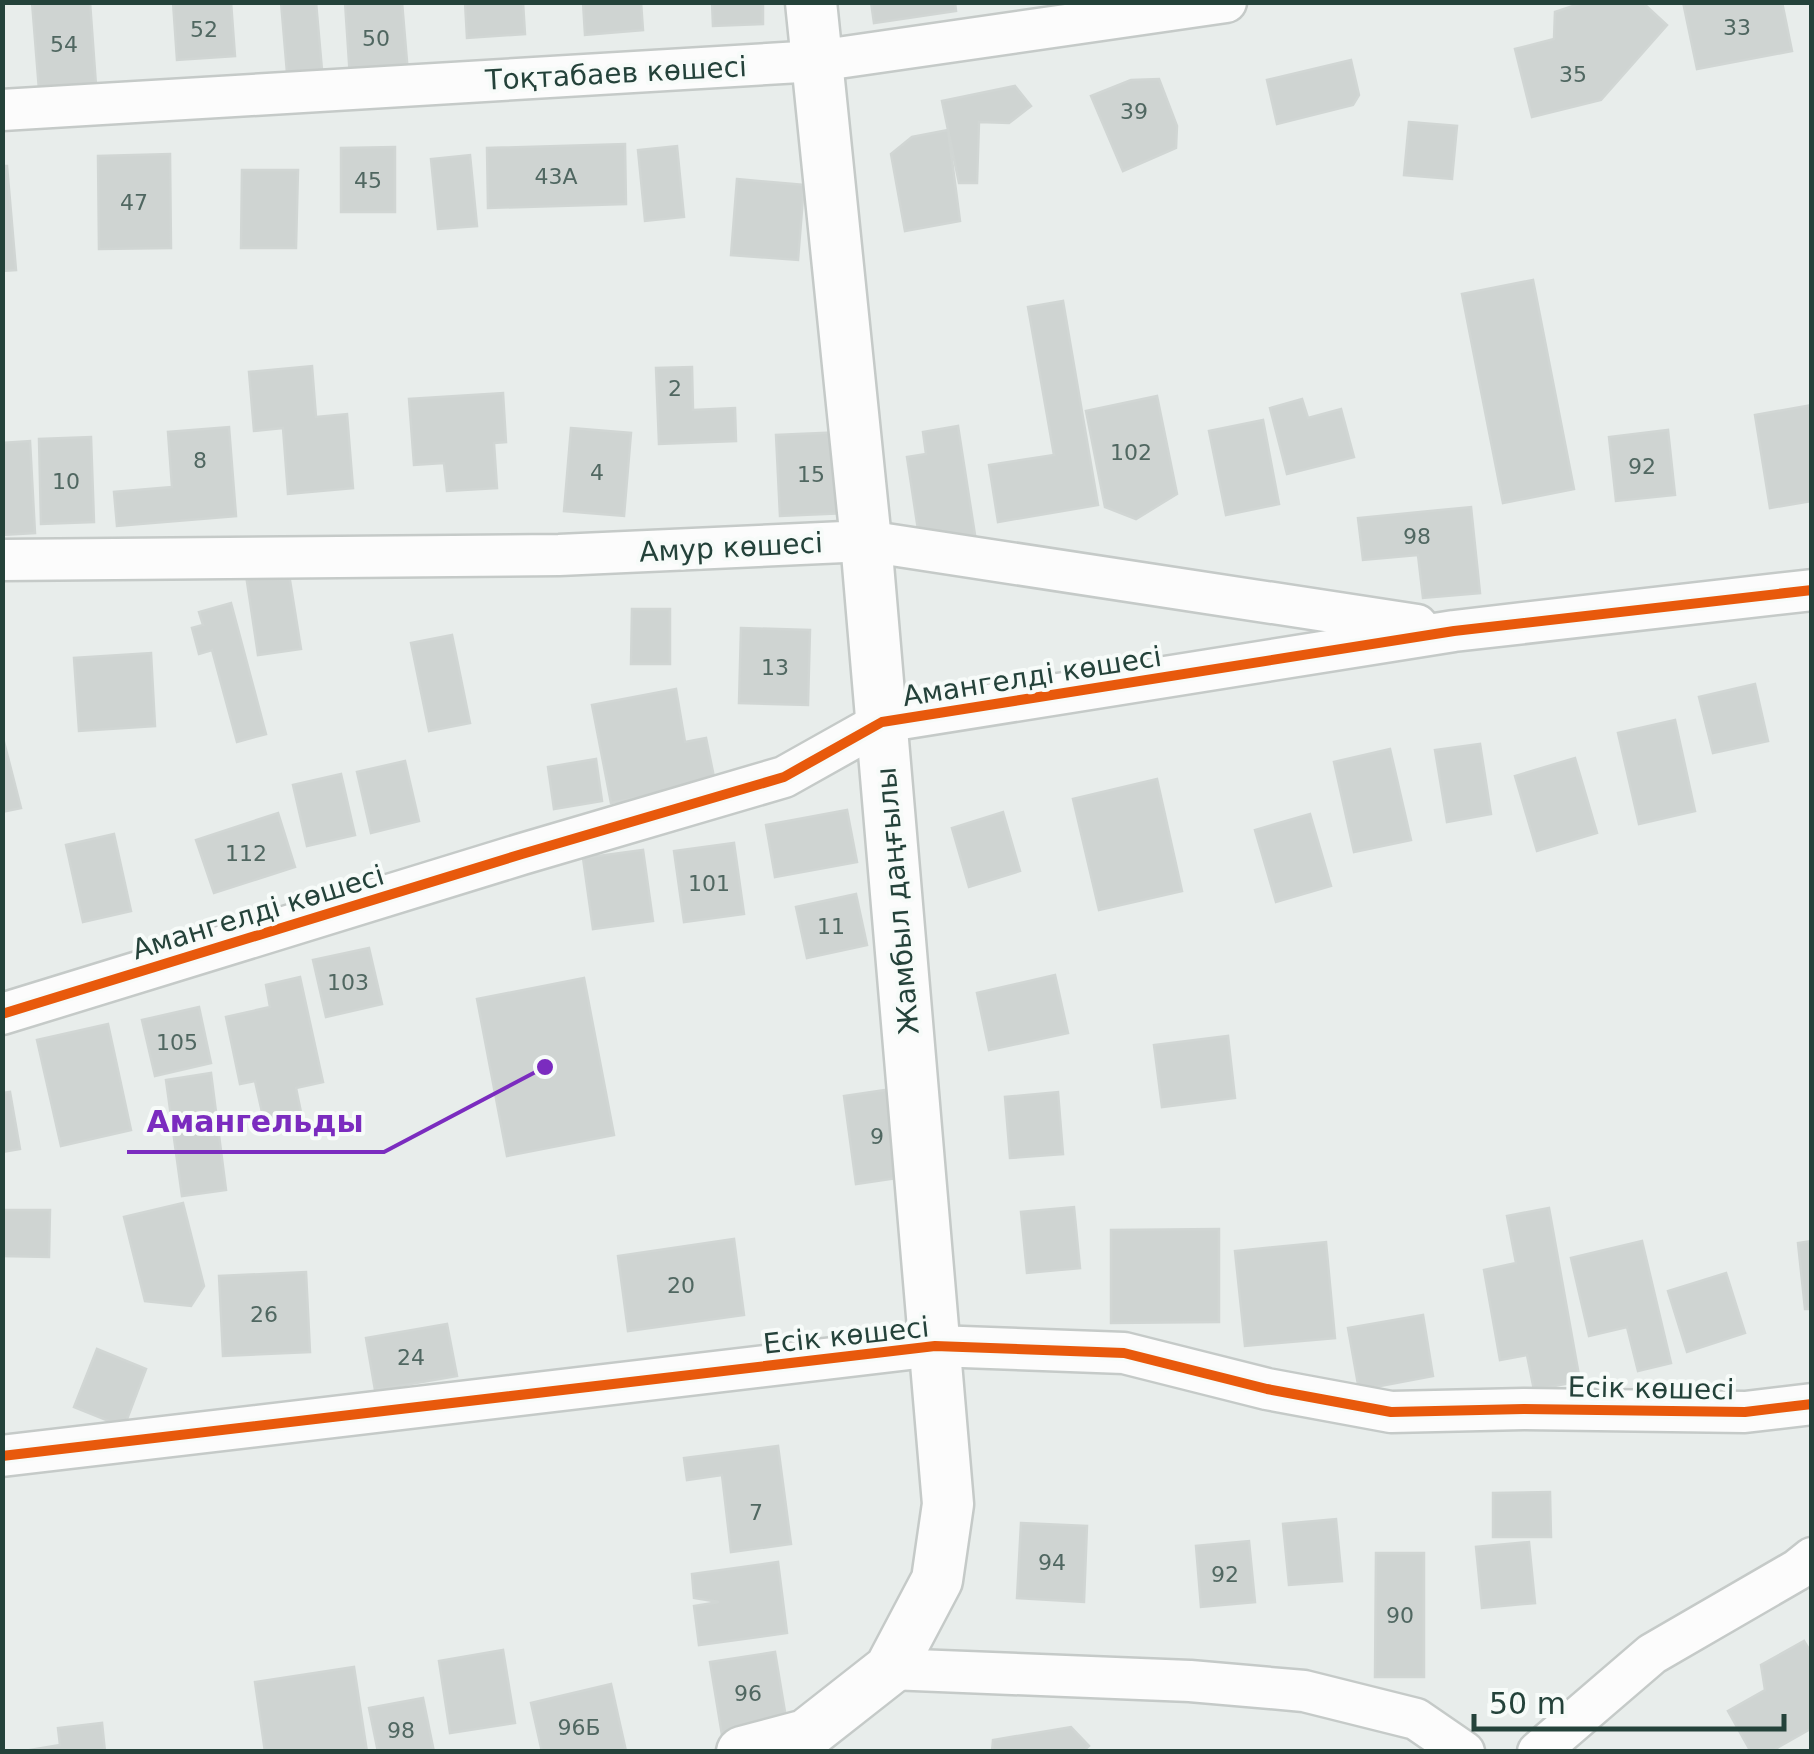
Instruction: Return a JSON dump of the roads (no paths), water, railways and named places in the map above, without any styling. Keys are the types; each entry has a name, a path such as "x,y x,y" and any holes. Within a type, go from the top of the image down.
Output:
{"street":[{"name":"Жамбыл даңғылы","path":"810,2 866,541 948,1504 937,1580 890,1669"},
{"name":"Тоқтабаев көшесі","path":"2,110 816,61 1226,2"},
{"name":"Амур көшесі","path":"2,560 559,555 866,541 1454,631"},
{"name":"Амангелді көшесі","path":"2,1014 784,777 882,722 1454,631 1812,590"},
{"name":"Есік көшесі","path":"2,1456 935,1346 1124,1353 1267,1388 1391,1412 1745,1412 1812,1404"},
{"path":"1538,1752 1652,1654 1812,1558"},
{"path":"742,1752 806,1735 890,1669 1304,1691 1416,1719 1464,1752"}],"place":[{"name":"Амангельды","path":"545,1067"}]}
